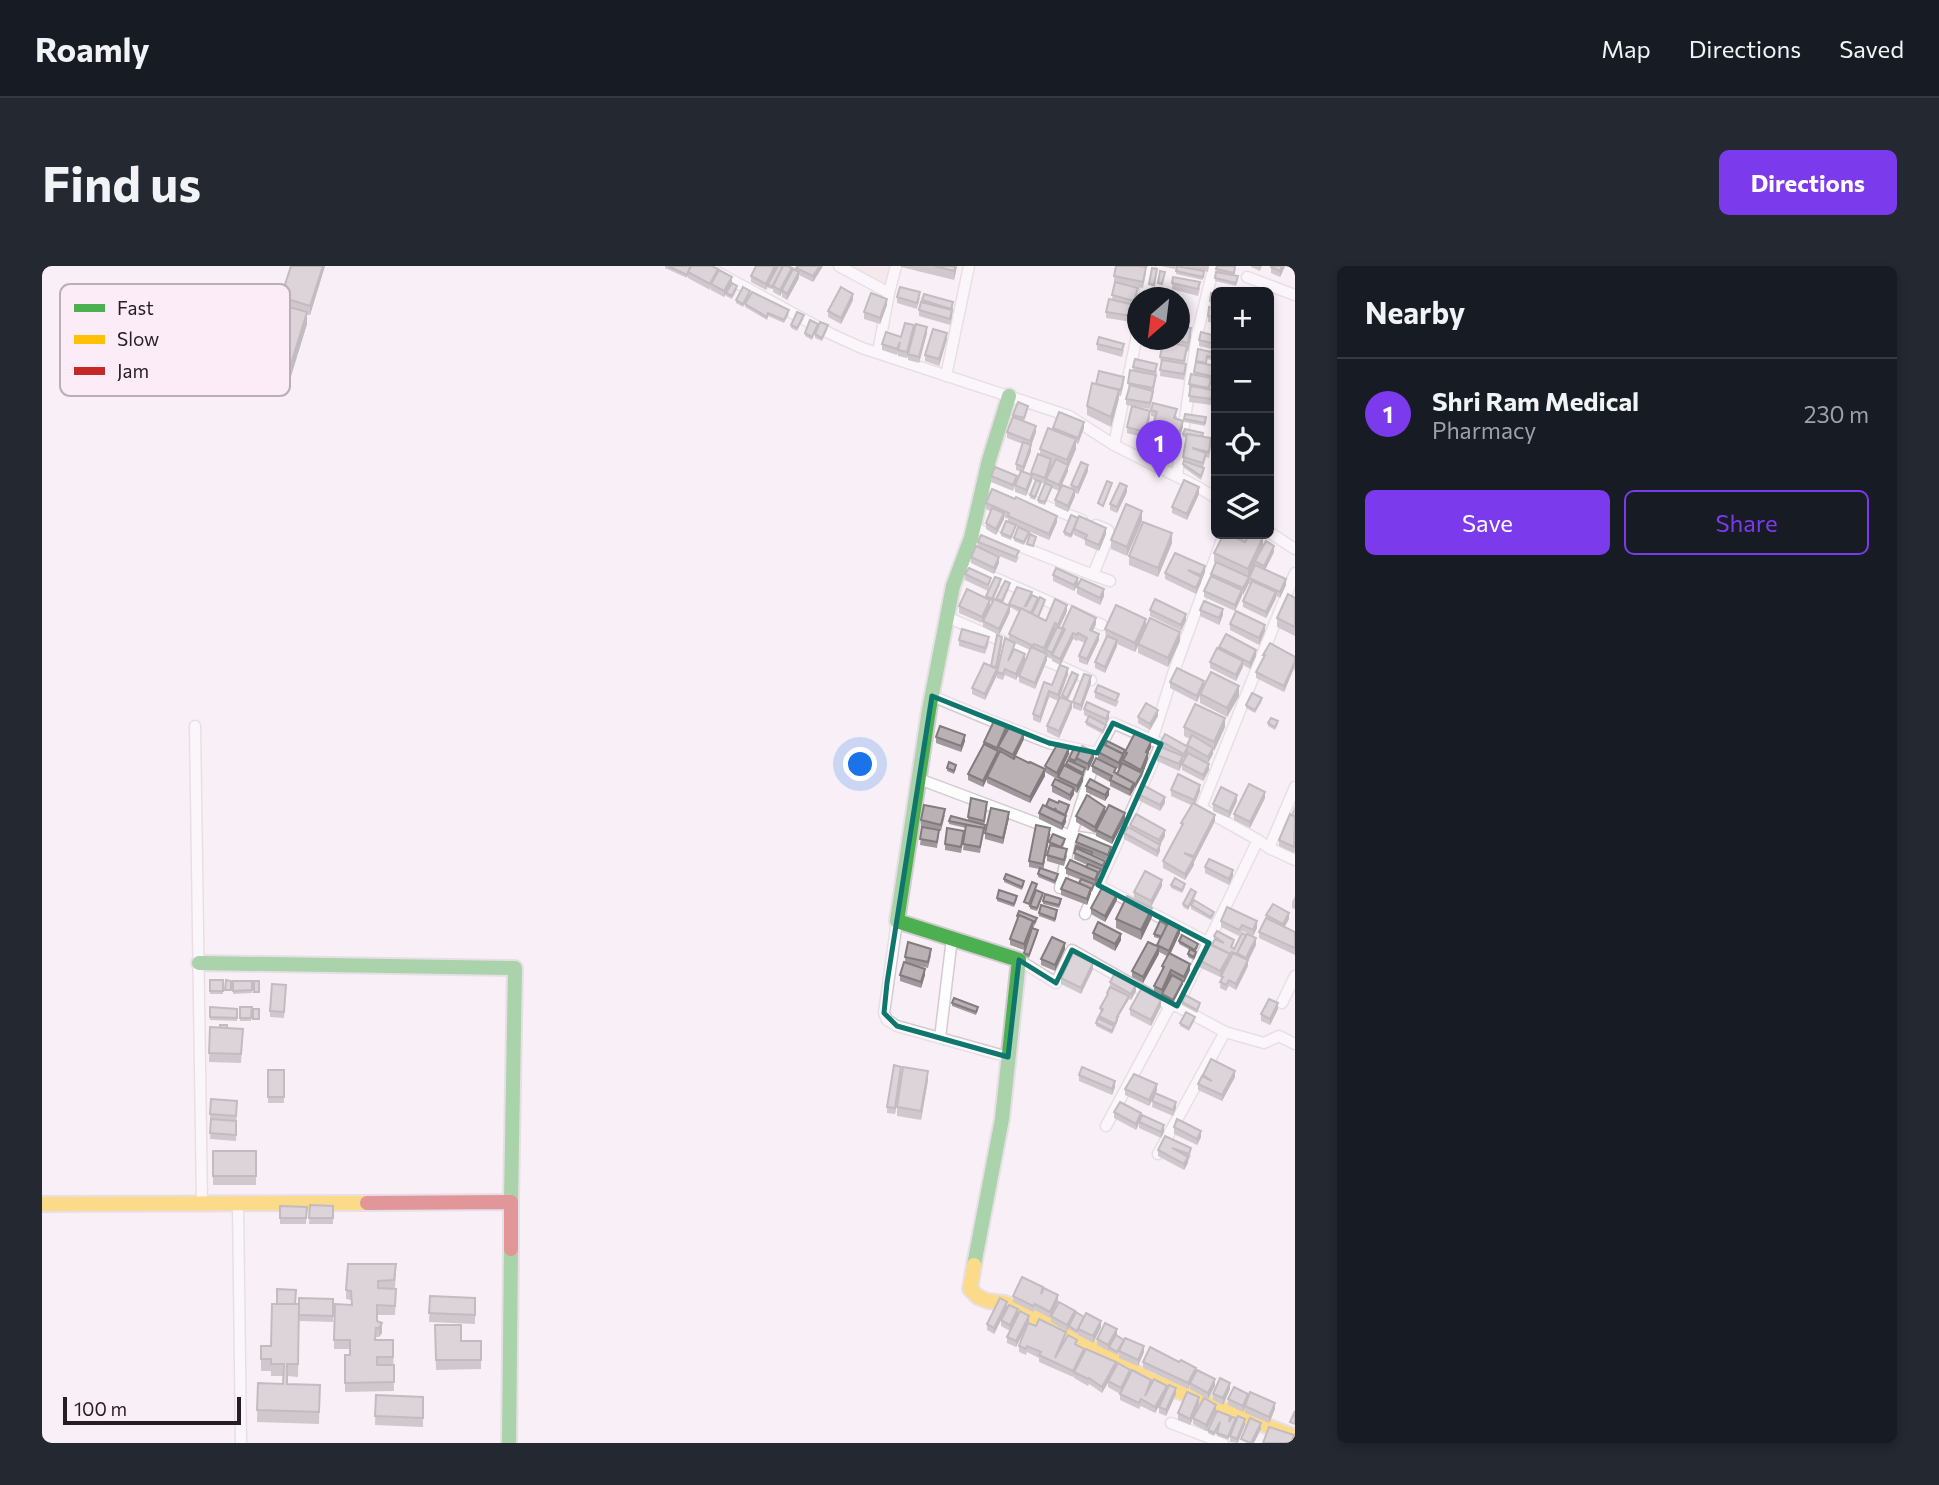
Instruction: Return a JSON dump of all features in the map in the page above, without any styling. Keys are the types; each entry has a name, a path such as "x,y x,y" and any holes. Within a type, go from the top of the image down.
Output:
{"street":[{"path":"706,266 862,348 1069,415 1114,444 1211,495"},
{"path":"839,266 889,293"},
{"path":"878,352 896,266"},
{"path":"946,376 968,266"},
{"path":"1146,287 1150,266"},
{"path":"1177,475 1193,334 1214,266"},
{"path":"1247,277 1295,295"},
{"path":"1114,444 1134,350"},
{"path":"1008,1057 897,1026 887,1020 884,1013 932,696 953,586 974,528 989,460 1009,396"},
{"path":"984,484 1108,530 1109,535 1093,575"},
{"path":"974,528 1110,581"},
{"path":"1274,535 1295,548"},
{"path":"1152,740 1176,664 1222,539"},
{"path":"961,563 1102,625"},
{"path":"1295,573 1202,808 1269,848 1295,860"},
{"path":"947,617 1091,680"},
{"path":"932,696 1049,743 1097,753"},
{"path":"1060,888 1071,836 1097,753 1113,723 1161,744 1085,914"},
{"path":"194,726 202,1204"},
{"path":"919,779 1071,836 1092,839 1114,850"},
{"path":"1269,848 1295,787"},
{"path":"1106,1126 1209,943 1258,840"},
{"path":"1098,885 1209,943"},
{"path":"897,921 1019,960 1056,983 1072,950 1225,1032 1264,1044 1279,1037 1295,1044"},
{"path":"940,1038 952,938"},
{"path":"1019,960 1002,1119 970,1289 978,1297 1005,1303 1068,1334 1150,1380 1295,1437"},
{"path":"199,963 514,968 509,1443"},
{"path":"1282,1003 1295,976"},
{"path":"1158,1154 1225,1032"},
{"path":"42,1204 511,1202"},
{"path":"238,1204 241,1443"},
{"path":"1171,1423 1223,1443"}],"highlighted area":[{"path":"932,696 1049,743 1097,753 1113,723 1161,744 1098,885 1209,943 1177,1006 1072,950 1056,983 1019,960 1008,1057 897,1026 884,1013 887,983"}],"shaded area":[{"path":"839,266 896,266 889,293"}],"building":[{"path":"291,266 323,266 310,306 290,300 290,284 285,284"},
{"path":"668,266 691,266 687,275"},
{"path":"691,266 712,266 718,269 710,284 688,272"},
{"path":"756,266 775,266 766,284 751,276"},
{"path":"778,266 783,266 772,287 768,284"},
{"path":"783,266 792,268 780,290 773,286"},
{"path":"820,266 813,276 796,268"},
{"path":"934,266 955,266 954,271"},
{"path":"1116,266 1146,267 1143,282 1114,276"},
{"path":"1177,266 1204,271 1203,277 1176,271"},
{"path":"1217,266 1235,266 1234,273 1216,269"},
{"path":"1272,266 1282,266 1280,271"},
{"path":"1152,268 1157,269 1154,285 1149,284"},
{"path":"793,269 799,272 787,294 782,290"},
{"path":"719,270 732,277 724,291 711,284"},
{"path":"1160,271 1165,272 1162,284 1158,283"},
{"path":"1216,272 1238,276 1236,283 1215,278"},
{"path":"1173,277 1200,282 1198,289 1172,283"},
{"path":"1115,282 1134,287 1127,287 1127,299 1112,295"},
{"path":"732,283 737,286 732,296 726,293"},
{"path":"743,287 750,291 743,304 736,300"},
{"path":"841,287 853,294 841,318 828,311"},
{"path":"900,287 920,292 917,303 897,297"},
{"path":"752,292 789,310 784,320 768,313 767,317 745,304"},
{"path":"871,293 887,299 880,318 864,312"},
{"path":"924,294 953,302 951,309 922,300"},
{"path":"1109,299 1127,303 1127,315 1106,312"},
{"path":"921,302 952,310 950,319 919,310"},
{"path":"290,307 307,312 290,364"},
{"path":"797,312 804,315 797,328 791,325"},
{"path":"810,320 818,324 812,337 805,333"},
{"path":"820,322 828,325 822,338 815,334"},
{"path":"905,323 914,325 907,352 898,350 900,342 897,349 882,344 886,332 901,337"},
{"path":"916,324 927,327 919,357 908,354"},
{"path":"933,329 947,333 939,359 925,355"},
{"path":"1201,332 1211,335 1211,343 1199,340"},
{"path":"1099,337 1124,344 1122,350 1097,344"},
{"path":"1198,349 1211,352 1206,363 1196,361"},
{"path":"1161,350 1186,350 1184,361 1160,357"},
{"path":"1135,359 1157,364 1155,372 1133,367"},
{"path":"1162,360 1186,364 1184,374 1160,370"},
{"path":"1196,362 1211,365 1211,376 1194,372"},
{"path":"1130,370 1156,375 1153,388 1128,383"},
{"path":"1099,371 1124,377 1121,390 1096,384"},
{"path":"1191,374 1211,378 1209,388 1189,384"},
{"path":"1092,383 1119,390 1111,417 1087,406"},
{"path":"1130,385 1153,391 1150,403 1126,399"},
{"path":"1191,386 1211,390 1211,399 1189,396"},
{"path":"1018,402 1028,406 1024,418 1013,415"},
{"path":"1153,403 1177,409 1174,418 1183,421 1178,436 1152,427 1157,412 1151,410"},
{"path":"1132,406 1150,411 1145,432 1127,427"},
{"path":"1059,412 1084,422 1078,438 1053,428"},
{"path":"1185,414 1206,417 1205,423 1184,419"},
{"path":"1013,417 1036,426 1030,441 1007,432"},
{"path":"1048,428 1076,439 1067,460 1040,449"},
{"path":"1149,429 1174,439 1169,452 1144,442"},
{"path":"1185,429 1203,433 1202,437 1183,434"},
{"path":"1187,434 1211,438 1209,452 1192,448 1206,453 1203,463 1183,457"},
{"path":"1023,442 1031,445 1023,467 1016,464"},
{"path":"1038,454 1051,459 1045,478 1031,473"},
{"path":"1056,459 1068,465 1059,485 1046,479"},
{"path":"1184,461 1204,468 1201,476 1183,464"},
{"path":"1081,462 1088,465 1078,488 1071,485"},
{"path":"995,467 1017,476 1013,485 991,476"},
{"path":"1021,471 1032,475 1026,490 1015,485"},
{"path":"1036,480 1041,482 1035,497 1030,495"},
{"path":"1184,480 1199,487 1187,514 1172,507"},
{"path":"1107,481 1112,483 1103,506 1098,503"},
{"path":"1045,483 1052,486 1045,502 1038,500"},
{"path":"1120,483 1127,486 1117,507 1110,504"},
{"path":"1062,485 1075,490 1068,506 1055,500"},
{"path":"992,489 1057,516 1049,534 986,503"},
{"path":"1126,504 1142,511 1127,547 1111,540"},
{"path":"992,508 1004,513 996,529 986,523"},
{"path":"1071,515 1078,518 1071,535 1064,532"},
{"path":"1079,516 1106,528 1099,545 1085,539 1087,535 1074,529"},
{"path":"1006,521 1016,525 1011,537 1001,533"},
{"path":"1143,522 1172,533 1158,568 1129,556"},
{"path":"1018,527 1029,532 1024,542 1014,538"},
{"path":"1030,534 1036,537 1033,546 1027,544"},
{"path":"981,535 1019,551 1016,557 978,542"},
{"path":"1221,539 1239,539 1245,542 1246,539 1262,539 1248,569 1214,553"},
{"path":"1266,541 1274,546 1264,566 1255,561"},
{"path":"976,546 999,557 994,568 971,557"},
{"path":"1175,553 1205,566 1201,575 1188,570 1201,577 1196,588 1165,573"},
{"path":"1216,562 1249,577 1243,588 1211,574"},
{"path":"1255,565 1286,579 1280,592 1249,578"},
{"path":"969,568 991,578 988,585 965,574"},
{"path":"1056,568 1078,578 1074,585 1053,575"},
{"path":"1211,576 1242,590 1235,605 1204,591"},
{"path":"995,577 1001,579 992,599 986,596"},
{"path":"1081,579 1104,589 1100,598 1077,587"},
{"path":"1005,581 1010,583 1002,601 996,599"},
{"path":"1252,581 1276,592 1266,612 1243,601"},
{"path":"1017,587 1032,592 1025,606 1032,595 1038,598 1031,613 1009,604"},
{"path":"967,589 990,600 982,617 959,606"},
{"path":"1288,594 1295,598 1295,627 1277,618"},
{"path":"1040,597 1045,600 1038,617 1032,614"},
{"path":"994,599 1010,606 999,629 983,621"},
{"path":"1055,599 1067,605 1044,648 1034,644 1033,646 1009,634 1021,608 1046,621"},
{"path":"1155,599 1186,614 1181,625 1150,610"},
{"path":"1204,601 1223,609 1219,618 1200,610"},
{"path":"1116,605 1146,619 1135,643 1105,629"},
{"path":"1072,606 1096,618 1090,630 1099,634 1087,659 1079,656 1087,638 1078,633 1073,633 1060,659 1052,655 1065,629 1062,628"},
{"path":"1236,611 1265,625 1259,638 1230,624"},
{"path":"1150,618 1180,632 1168,658 1138,644"},
{"path":"1057,627 1063,629 1052,653 1046,650"},
{"path":"962,629 989,637 985,648 959,640"},
{"path":"1226,634 1256,650 1250,663 1219,647"},
{"path":"997,635 1002,637 996,667 991,666"},
{"path":"1107,636 1117,640 1105,667 1095,662"},
{"path":"1005,638 1015,643 1008,661 1014,649 1025,654 1016,674 1005,669 1003,674 997,672"},
{"path":"1270,643 1295,657 1284,686 1256,672"},
{"path":"1031,647 1047,654 1035,683 1019,676"},
{"path":"1217,648 1243,661 1236,675 1210,662"},
{"path":"984,663 997,669 985,694 972,688"},
{"path":"1060,665 1068,668 1058,695 1049,691 1040,717 1033,714 1044,682 1052,685"},
{"path":"1177,668 1204,681 1197,696 1170,682"},
{"path":"1072,672 1078,675 1067,698 1062,695"},
{"path":"1211,672 1239,686 1227,708 1200,694"},
{"path":"1084,674 1091,676 1081,705 1073,702"},
{"path":"1098,685 1119,694 1116,701 1095,692"},
{"path":"1252,693 1262,698 1255,710 1246,705"},
{"path":"1060,697 1072,702 1059,731 1047,726"},
{"path":"1087,702 1109,712 1106,719 1084,709"},
{"path":"1146,703 1158,710 1150,724 1138,717"},
{"path":"1195,704 1225,718 1214,742 1184,727"},
{"path":"1089,716 1106,725 1103,731 1086,722"},
{"path":"1271,718 1278,721 1275,727 1268,723"},
{"path":"994,721 1007,725 997,748 984,742"},
{"path":"940,726 965,735 961,746 936,737"},
{"path":"1010,726 1024,733 1013,755 998,747"},
{"path":"1135,733 1151,742 1141,770 1123,760"},
{"path":"1165,734 1188,747 1184,754 1161,741"},
{"path":"1192,735 1213,748 1208,757 1187,745"},
{"path":"1107,741 1125,750 1123,754 1105,745"},
{"path":"1058,743 1069,748 1057,773 1045,766"},
{"path":"984,744 998,751 983,781 968,774"},
{"path":"1103,744 1123,754 1119,763 1098,752"},
{"path":"1082,746 1094,752 1088,764 1076,758"},
{"path":"1161,747 1183,756 1179,764 1157,755"},
{"path":"1074,748 1080,750 1075,761 1069,758"},
{"path":"1000,751 1014,759 1015,756 1045,769 1030,797 987,777"},
{"path":"1188,753 1209,764 1203,775 1182,764"},
{"path":"1096,758 1116,768 1114,772 1134,783 1130,790 1110,780 1112,776 1092,766"},
{"path":"1068,760 1085,768 1083,773 1066,764"},
{"path":"949,762 956,765 954,771 947,768"},
{"path":"1122,763 1142,773 1135,785 1117,774"},
{"path":"1064,765 1083,775 1077,786 1058,777"},
{"path":"1178,774 1200,785 1194,800 1171,790"},
{"path":"1055,779 1074,788 1070,795 1052,785"},
{"path":"1090,779 1109,789 1105,795 1086,786"},
{"path":"1249,784 1265,792 1250,822 1234,814"},
{"path":"1143,785 1165,797 1160,805 1138,794"},
{"path":"1221,787 1237,795 1229,812 1213,804"},
{"path":"1087,795 1105,807 1095,827 1076,816"},
{"path":"971,798 987,802 984,821 968,817"},
{"path":"1049,799 1069,805 1065,815 1055,810 1056,808 1054,810 1046,806"},
{"path":"1193,803 1215,815 1194,856 1184,853 1194,858 1185,874 1163,861"},
{"path":"924,805 945,809 941,825 921,820"},
{"path":"1043,805 1066,816 1062,824 1039,813"},
{"path":"1109,805 1125,813 1112,838 1096,830"},
{"path":"991,808 1009,812 1003,838 985,833"},
{"path":"1136,814 1165,830 1159,840 1130,825"},
{"path":"1290,814 1295,817 1294,847 1279,840"},
{"path":"951,816 985,825 984,830 949,821"},
{"path":"966,825 984,828 980,847 963,844"},
{"path":"1036,825 1050,828 1043,864 1029,861"},
{"path":"922,827 939,830 937,842 920,839"},
{"path":"1128,827 1160,845 1157,851 1124,833"},
{"path":"947,828 964,831 961,847 945,844"},
{"path":"1053,834 1065,839 1061,847 1049,842"},
{"path":"1079,834 1111,847 1108,855 1076,842"},
{"path":"1050,845 1067,849 1064,860 1047,855"},
{"path":"1076,846 1092,852 1091,855 1076,848 1075,850"},
{"path":"1076,848 1105,861 1103,866 1074,853"},
{"path":"1209,859 1233,870 1229,879 1205,867"},
{"path":"1070,860 1098,872 1095,880 1066,868"},
{"path":"1088,864 1101,869 1098,875 1098,872 1086,867"},
{"path":"1040,868 1058,874 1055,881 1038,874"},
{"path":"1145,871 1162,880 1151,901 1134,892"},
{"path":"1006,874 1024,881 1022,887 1004,879"},
{"path":"1066,878 1091,888 1087,899 1061,889"},
{"path":"1175,878 1185,884 1182,890 1171,885"},
{"path":"1081,879 1094,884 1092,889 1079,883"},
{"path":"1032,882 1037,884 1029,904 1024,902"},
{"path":"1103,886 1117,894 1105,916 1091,908"},
{"path":"1191,889 1196,892 1188,907 1183,904"},
{"path":"999,890 1017,896 1014,904 997,898"},
{"path":"1036,890 1043,893 1037,908 1030,906"},
{"path":"1045,894 1061,899 1059,905 1043,901"},
{"path":"1127,896 1152,908 1141,930 1116,919"},
{"path":"1194,900 1214,912 1211,917 1191,905"},
{"path":"1273,904 1289,913 1283,924 1266,915"},
{"path":"1041,905 1057,910 1055,919 1039,913"},
{"path":"1227,907 1257,921 1253,930 1242,925 1239,930 1221,921"},
{"path":"1019,911 1037,918 1034,923 1019,915 1018,917"},
{"path":"1019,915 1033,921 1024,944 1010,939"},
{"path":"1266,918 1295,932 1295,948 1259,932"},
{"path":"1160,921 1167,925 1162,937 1154,934"},
{"path":"1169,921 1180,927 1169,951 1157,945"},
{"path":"1098,922 1121,934 1115,944 1093,933"},
{"path":"1032,928 1038,930 1029,955 1024,953"},
{"path":"1217,931 1234,940 1231,947 1234,949 1242,933 1246,935 1237,954 1230,954 1212,945 1215,939 1224,943 1214,936"},
{"path":"1247,934 1256,938 1246,958 1237,953"},
{"path":"1182,935 1198,944 1195,950 1179,941"},
{"path":"1052,937 1065,943 1055,965 1041,959"},
{"path":"908,942 931,949 928,962 905,957"},
{"path":"1148,942 1159,947 1143,977 1132,971"},
{"path":"1207,943 1230,954 1220,971 1199,960"},
{"path":"1190,949 1196,952 1194,957 1188,954"},
{"path":"1073,953 1093,963 1081,988 1061,978"},
{"path":"1169,953 1190,964 1184,977 1171,970 1162,990 1154,986"},
{"path":"1233,953 1248,960 1236,984 1229,980 1226,985 1220,982 1223,977 1221,976"},
{"path":"904,962 925,969 921,982 900,975"},
{"path":"1115,973 1136,985 1131,994 1110,982"},
{"path":"1172,975 1183,981 1173,1000 1162,994"},
{"path":"210,980 223,980 223,991 210,991"},
{"path":"226,980 231,981 231,990 225,990"},
{"path":"233,981 252,981 252,990 233,991"},
{"path":"254,981 259,981 259,992 254,992"},
{"path":"272,984 286,985 284,1012 270,1011"},
{"path":"1110,987 1129,996 1115,1024 1099,1016"},
{"path":"1141,989 1161,1000 1151,1020 1130,1009"},
{"path":"1185,995 1200,1003 1197,1010 1182,1002"},
{"path":"954,998 978,1007 976,1012 952,1003"},
{"path":"1269,999 1278,1003 1270,1019 1261,1014"},
{"path":"210,1007 237,1009 237,1018 210,1017"},
{"path":"240,1007 252,1007 251,1018 240,1018"},
{"path":"253,1009 259,1009 259,1019 253,1019"},
{"path":"1186,1012 1195,1017 1189,1028 1180,1023"},
{"path":"1098,1018 1114,1026 1112,1031 1096,1023"},
{"path":"210,1027 243,1029 241,1054 209,1053"},
{"path":"1211,1059 1235,1071 1222,1095 1198,1084 1202,1076 1212,1081 1203,1075"},
{"path":"894,1065 901,1067 895,1108 887,1107"},
{"path":"903,1067 928,1071 921,1111 897,1107"},
{"path":"1082,1067 1115,1081 1112,1089 1079,1075"},
{"path":"268,1070 284,1070 284,1097 268,1097"},
{"path":"1134,1074 1157,1084 1149,1100 1125,1089"},
{"path":"1155,1093 1176,1102 1173,1110 1152,1101"},
{"path":"211,1099 237,1101 236,1116 210,1114"},
{"path":"1120,1102 1141,1113 1136,1124 1114,1112"},
{"path":"1142,1115 1164,1125 1161,1132 1139,1122"},
{"path":"211,1119 236,1121 236,1135 210,1133"},
{"path":"1177,1119 1201,1131 1197,1139 1174,1127"},
{"path":"1165,1136 1191,1148 1189,1154 1172,1148 1188,1157 1184,1164 1158,1150"},
{"path":"213,1151 256,1151 256,1176 213,1176"},
{"path":"310,1205 333,1206 333,1218 309,1218"},
{"path":"280,1206 307,1207 306,1218 280,1218"},
{"path":"348,1264 396,1264 394,1280 378,1281 378,1288 396,1289 395,1306 377,1305 377,1321 382,1323 376,1328 375,1340 393,1340 393,1357 377,1357 377,1365 394,1365 394,1382 345,1383 345,1355 350,1355 350,1340 334,1340 335,1304 352,1305 351,1291 346,1290"},
{"path":"1022,1277 1043,1287 1041,1294 1044,1288 1058,1295 1050,1312 1013,1296"},
{"path":"277,1289 296,1290 295,1304 277,1304"},
{"path":"430,1296 475,1298 475,1315 429,1313"},
{"path":"299,1298 333,1299 333,1316 299,1315"},
{"path":"1000,1298 1007,1302 994,1328 987,1324"},
{"path":"1059,1302 1075,1311 1067,1325 1051,1316"},
{"path":"272,1304 299,1304 298,1364 287,1364 287,1384 320,1385 319,1412 257,1410 258,1383 283,1384 284,1364 271,1364 271,1359 261,1359 261,1346 271,1346"},
{"path":"1009,1305 1018,1309 1010,1325 1001,1320"},
{"path":"1020,1311 1029,1316 1016,1341 1007,1337"},
{"path":"1076,1312 1084,1317 1077,1331 1069,1326"},
{"path":"1086,1313 1101,1321 1093,1336 1078,1329"},
{"path":"1039,1319 1066,1332 1055,1358 1068,1335 1077,1340 1075,1344 1084,1349 1073,1371 1039,1355 1041,1352 1027,1346 1026,1349 1019,1346 1028,1323 1036,1326"},
{"path":"1105,1323 1117,1329 1108,1345 1097,1339"},
{"path":"435,1325 461,1325 461,1341 481,1341 481,1360 436,1360"},
{"path":"1116,1335 1124,1340 1117,1352 1109,1347"},
{"path":"1125,1338 1144,1346 1138,1360 1119,1351"},
{"path":"1150,1347 1196,1368 1188,1383 1143,1362"},
{"path":"1086,1349 1116,1362 1102,1387 1074,1372"},
{"path":"1118,1363 1130,1370 1121,1388 1108,1381"},
{"path":"1132,1370 1151,1380 1145,1396 1154,1379 1167,1386 1155,1407 1141,1399 1139,1403 1120,1394"},
{"path":"1197,1370 1215,1379 1208,1393 1190,1383"},
{"path":"1220,1378 1230,1383 1223,1398 1213,1394"},
{"path":"1169,1385 1176,1388 1166,1410 1159,1407"},
{"path":"1234,1387 1248,1394 1243,1406 1228,1399"},
{"path":"1187,1392 1199,1397 1190,1419 1178,1413"},
{"path":"1250,1392 1275,1403 1269,1417 1245,1406"},
{"path":"376,1395 423,1397 423,1418 375,1416"},
{"path":"1204,1398 1216,1405 1206,1425 1193,1418"},
{"path":"1217,1411 1230,1416 1229,1422 1232,1417 1236,1418 1228,1437 1217,1433 1220,1422 1214,1433 1208,1430"},
{"path":"1295,1411 1295,1424 1290,1422"},
{"path":"1238,1416 1245,1419 1237,1439 1230,1436"},
{"path":"1250,1418 1261,1423 1251,1443 1241,1439"},
{"path":"1269,1427 1294,1435 1291,1443 1263,1443"}],"traffic: fast":[{"path":"974,1265 1002,1119 1019,960 897,921 929,710 953,586 971,538 989,460 1009,396"},
{"path":"199,963 515,968 511,1202"},
{"path":"509,1443 511,1249"}],"traffic: slow":[{"path":"42,1204 367,1203"},
{"path":"974,1265 970,1289 978,1297 1005,1303 1068,1334 1150,1380 1295,1437"}],"traffic: jam":[{"path":"367,1203 511,1202 511,1249"}],"place":[{"name":"Shri Ram Medical","path":"1159,478"}]}
